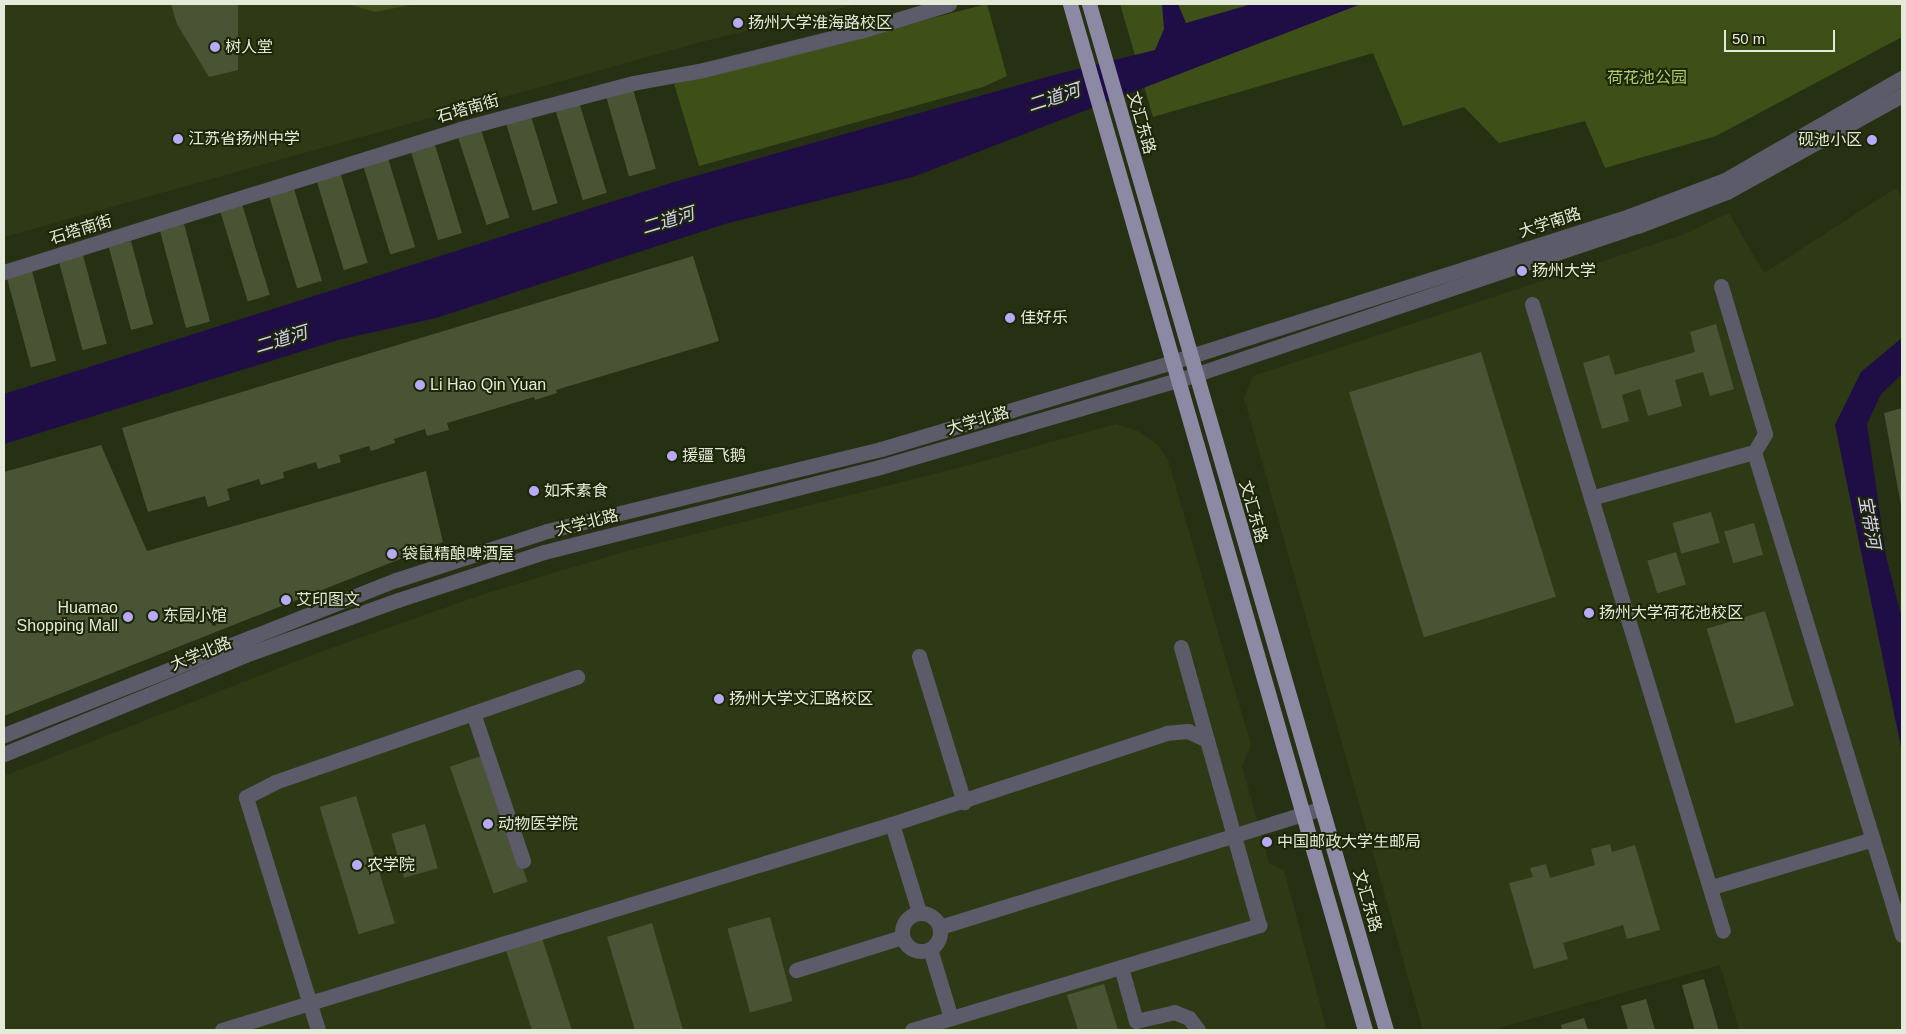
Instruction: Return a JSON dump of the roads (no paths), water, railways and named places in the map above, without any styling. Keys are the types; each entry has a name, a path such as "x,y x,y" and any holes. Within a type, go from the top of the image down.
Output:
{"main road":[{"path":"1070,4 1364,1030"},
{"name":"文汇东路","path":"1089,4 1194,375 1386,1030"}],"street":[{"name":"石塔南街","path":"4,272 460,129 633,83 703,70 860,31 948,4"},
{"name":"大学南路","path":"1189,356 1629,216 1725,180 1902,78"},
{"name":"大学南路","path":"1194,375 1638,226 1728,192 1902,95"},
{"path":"1591,498 1754,452 1765,434 1721,286"},
{"path":"1532,304 1712,887 1723,931"},
{"name":"大学北路","path":"4,735 396,580 547,531 881,449 1189,356"},
{"name":"大学北路","path":"4,754 254,652 398,600 535,555 880,467 1194,375"},
{"path":"1754,452 1902,935"},
{"path":"912,1030 1259,925 1181,648"},
{"path":"919,656 964,802"},
{"path":"318,1030 246,797 275,782 577,676"},
{"path":"473,713 523,861"},
{"path":"222,1030 964,802 1167,733 1188,731 1207,740"},
{"path":"940,927 1322,808"},
{"path":"892,824 919,912"},
{"path":"1712,887 1873,839"},
{"path":"919,912 931,915 940,927 939,939 930,949 916,951 902,937 906,918 919,912"},
{"path":"796,970 902,937"},
{"path":"930,949 951,1018"},
{"path":"1121,967 1136,1021 1174,1012 1190,1018 1198,1030"}],"water":[{"name":"二道河","path":"1162,4 1178,4 1186,23 1252,4 1361,4 913,177 725,224 436,318 338,340 4,444 4,394 671,183 1054,75 1155,50 1164,29"},
{"name":"宝带河","path":"1902,338 1902,374 1881,394 1867,424 1886,556 1902,619 1902,752 1835,425 1861,372"}],"place":[{"name":"扬州大学淮海路校区","path":"738,23"},
{"name":"树人堂","path":"215,47"},
{"name":"江苏省扬州中学","path":"178,139"},
{"name":"砚池小区","path":"1872,140"},
{"name":"扬州大学","path":"1522,271"},
{"name":"佳好乐","path":"1010,318"},
{"name":"Li Hao Qin Yuan","path":"420,385"},
{"name":"援疆飞鹅","path":"672,456"},
{"name":"如禾素食","path":"534,491"},
{"name":"袋鼠精酿啤酒屋","path":"392,554"},
{"name":"艾印图文","path":"286,600"},
{"name":"扬州大学荷花池校区","path":"1589,613"},
{"name":"东园小馆","path":"153,616"},
{"name":"Huamao Shopping Mall","path":"128,617"},
{"name":"扬州大学文汇路校区","path":"719,699"},
{"name":"动物医学院","path":"488,824"},
{"name":"中国邮政大学生邮局","path":"1267,842"},
{"name":"农学院","path":"357,865"}],"park label":[{"name":"荷花池公园","path":"1647,78"}]}
